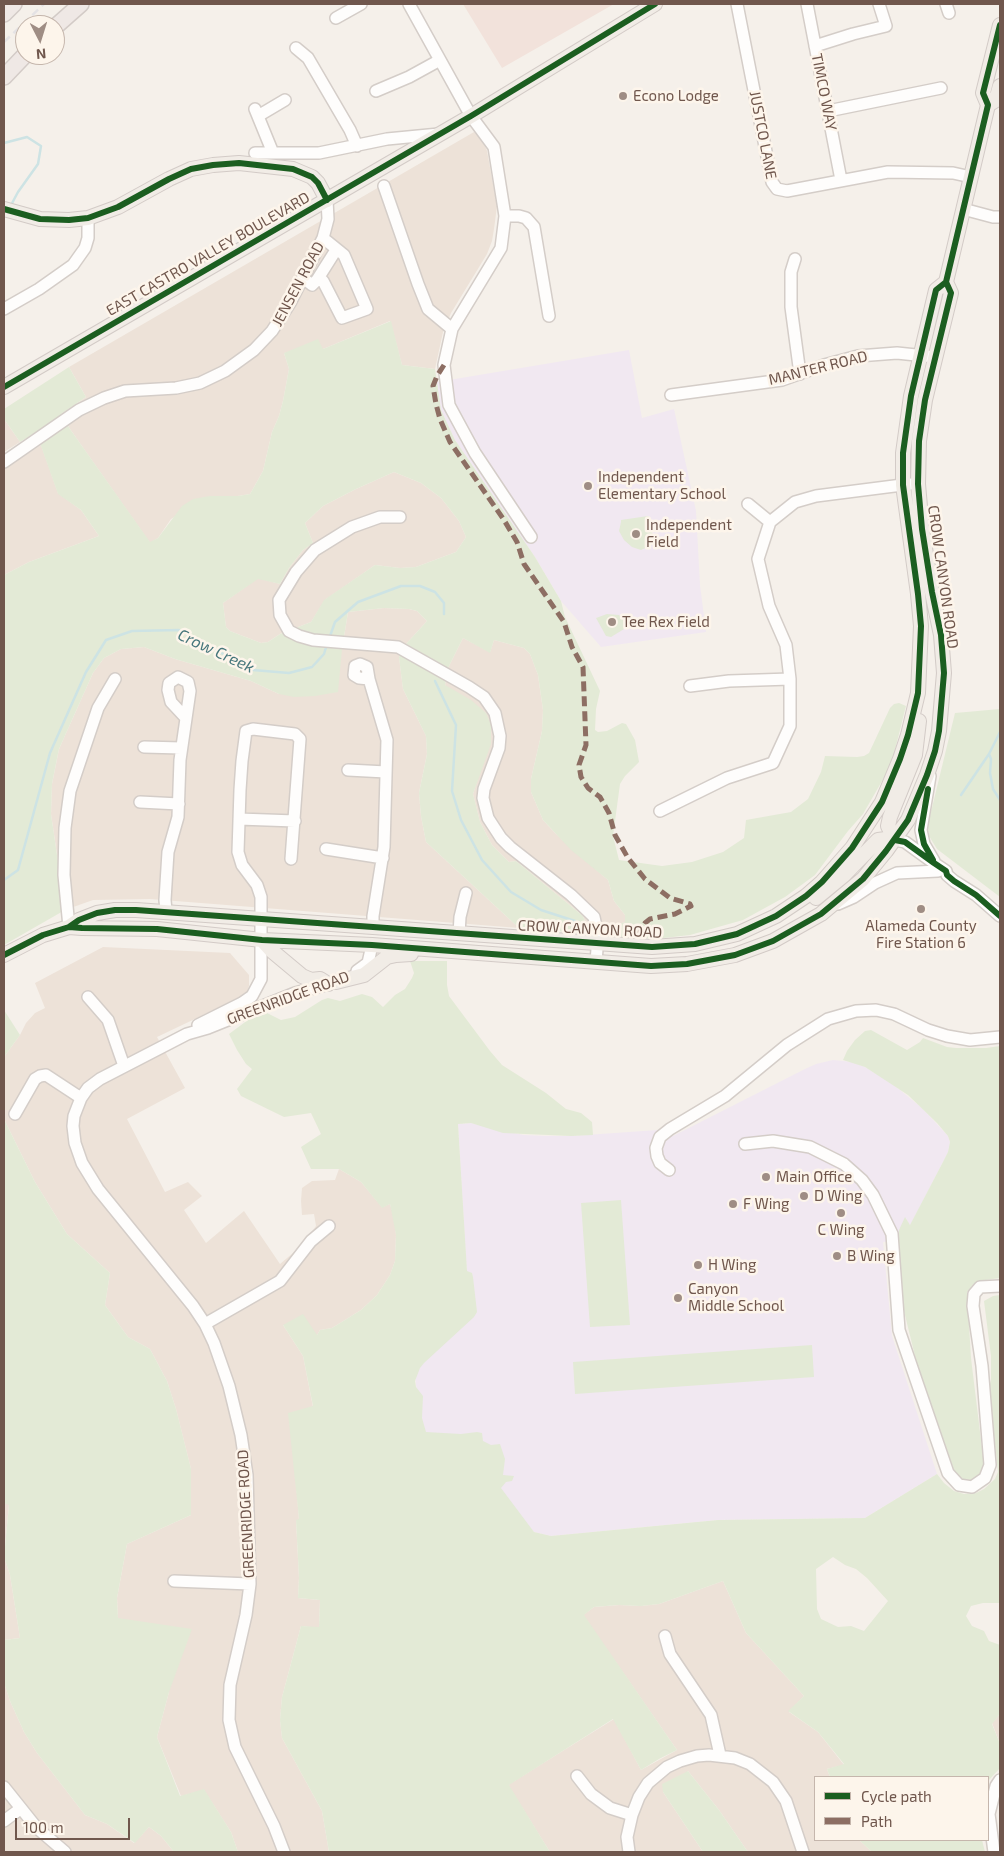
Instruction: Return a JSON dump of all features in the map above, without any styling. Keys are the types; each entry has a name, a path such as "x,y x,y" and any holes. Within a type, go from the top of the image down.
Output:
{"highway":[{"path":"4,14 14,4"},
{"path":"65,18 81,4"}],"main road":[{"name":"EAST CASTRO VALLEY BOULEVARD","path":"4,387 170,289 441,134 639,8 655,4"},
{"name":"CROW CANYON ROAD","path":"68,927 157,929 262,940 372,944 651,966 687,964 742,952 773,941 809,922 832,907 863,879 895,840 908,820 919,797 935,752 942,709 944,673 941,635 922,530 918,484 921,424 951,293 946,282 988,105 983,93 1000,26"},
{"name":"CROW CANYON ROAD","path":"988,105 996,100 1000,86"},
{"path":"4,209 40,219 83,219 118,207 191,169 239,163 294,169 312,177 318,183 327,200"},
{"name":"CROW CANYON ROAD","path":"4,955 43,936 68,927 79,920 97,913 115,910 166,911 597,944 652,947 695,944 737,934 776,916 806,896 822,882 852,848 882,802 900,759 918,693 921,651 920,622 903,485 903,453 906,420 936,290 946,282"},
{"path":"895,840 888,826 915,755 918,732 918,693"},
{"path":"776,916 794,911 818,896 844,875 878,840 895,840"},
{"path":"101,928 128,923 156,921 166,911 172,920 180,924 201,927 207,930 210,935"},
{"path":"372,944 374,927"},
{"path":"262,940 302,976 311,980 320,979 332,983 364,975 387,957 396,954 426,953 443,950"}],"street":[{"path":"336,18 361,4"},
{"path":"410,4 471,116 494,147 505,216 502,248 452,329 444,365 449,406 475,453 531,537"},
{"name":"JUSTCO LANE","path":"737,4 773,185 777,189 784,192 878,173 897,171 953,173 971,177"},
{"name":"TIMCO WAY","path":"807,4 841,180"},
{"path":"815,46 886,26 879,4"},
{"path":"296,48 308,58 358,146"},
{"path":"376,91 410,77 440,60"},
{"path":"828,111 941,88"},
{"path":"273,153 256,113 285,100"},
{"path":"254,153 319,153 387,139 441,134"},
{"path":"384,186 428,308 452,329"},
{"name":"JENSEN ROAD","path":"4,462 79,410 104,398 125,391 176,388 200,383 225,371 254,350 272,331 290,302 323,238 328,218 327,200"},
{"path":"963,210 1000,217"},
{"path":"505,216 523,216 534,227 549,316"},
{"path":"4,309 39,289 73,265 80,257 86,243 83,219"},
{"path":"316,280 323,280 342,318 368,308 344,255 323,238"},
{"path":"303,278 312,285 336,250"},
{"path":"795,259 791,272 791,307 800,374"},
{"name":"MANTER ROAD","path":"671,396 782,380 824,365 858,356 897,352 935,357"},
{"path":"660,811 727,778 772,764 790,726 790,679 786,645 769,606 758,559 770,522 795,502 816,496 918,484"},
{"path":"748,504 770,522"},
{"path":"400,517 380,517 352,527 315,550 296,572 280,600 280,615 290,630 299,636 313,640 398,647 484,697 495,713 500,736 499,748 484,789 483,798 488,818 501,838 510,847 571,895 594,917 598,927 596,962"},
{"path":"68,927 64,875 65,828 70,791 98,708 115,679"},
{"path":"369,679 387,740 383,858 374,927"},
{"path":"690,686 729,681 790,679"},
{"path":"166,911 168,852 175,829 179,804 181,748 185,716"},
{"name":"GREENRIDGE ROAD","path":"187,1034 194,1026 242,1003 252,996 261,979 260,893 257,885 239,859 240,790 246,731 253,729 295,734 300,739 295,821"},
{"path":"144,747 181,748"},
{"path":"935,752 921,830 924,844 940,870"},
{"path":"348,770 386,772"},
{"path":"140,802 179,804"},
{"path":"239,819 295,821 291,860"},
{"path":"895,840 900,848 940,870 1000,916"},
{"path":"326,849 383,858"},
{"path":"832,907 897,873 940,870"},
{"path":"459,934 460,917 466,893"},
{"name":"GREENRIDGE ROAD","path":"284,1852 274,1826 235,1747 229,1720 230,1686 246,1616 250,1584 247,1475 241,1435 229,1386 205,1324 179,1287 98,1188 82,1162 75,1143 73,1126 74,1116 81,1098 88,1088 100,1078 187,1034 208,1028 295,993 332,983 344,976 355,973 368,963 372,944"},
{"path":"88,997 108,1020 124,1066"},
{"path":"669,1170 660,1163 657,1156 656,1148 660,1137 725,1096 787,1045 828,1020 856,1011 876,1010 894,1014 928,1030 947,1036 970,1040 1000,1037"},
{"path":"15,1114 35,1079 40,1076 46,1075 81,1098"},
{"path":"745,1144 773,1141 810,1147 844,1164 862,1180 873,1195 892,1234 898,1330 948,1473 959,1485 972,1486 985,1478 990,1466 982,1366 973,1306 974,1294 980,1287 1000,1286"},
{"path":"205,1324 280,1281 311,1242 329,1226"},
{"path":"174,1581 250,1584"},
{"path":"665,1636 670,1654 711,1715 720,1755"},
{"path":"629,1852 627,1837 632,1815 639,1797 648,1783 667,1768 680,1761 697,1756 720,1755 750,1764 772,1782 786,1800 803,1852"},
{"path":"577,1776 591,1794 610,1808 632,1815"},
{"path":"994,1852 989,1814 996,1786 1000,1780"},
{"path":"4,1787 36,1827 65,1852"},
{"path":"4,1821 20,1809"}],"shaded area":[{"path":"463,4 614,4 502,68"},
{"path":"474,132 482,139 487,151 497,206 494,229 487,254 451,313 443,332 435,369 402,365 390,321 323,349 284,353 289,369 283,401 272,432 263,471 250,494 210,496 171,519 158,538 150,543 61,414 86,397 69,367"},
{"name":"Independent Elementary School","path":"629,350 642,418 674,409 696,511 700,585 706,632 601,647 561,601 535,557 455,440 441,410 437,382"},
{"path":"4,419 20,442 4,452"},
{"path":"41,445 58,493 81,510 99,536 29,562 4,575 4,469"},
{"path":"394,472 421,483 441,498 459,521 466,537 456,552 416,567 400,568 375,565 325,600 311,622 280,634 268,642 261,643 230,631 226,627 223,603 258,578 280,584 289,568 303,550 313,543 305,523 323,506"},
{"path":"384,608 417,611 427,621 406,644 399,657 403,689 426,736 427,754 419,793 426,842 519,928 150,899 93,900 65,910 51,814 52,784 59,749 93,673 104,658 121,649 144,647 175,659 251,681 279,694 342,649 348,612"},
{"path":"463,638 490,652 494,640 524,648 530,654 538,675 543,710 542,731 531,779 531,792 543,820 608,880 614,901 625,915 625,922 610,927 586,924 583,916 516,861 509,862 492,845 480,822 473,794 480,772 445,685 448,668"},
{"path":"103,947 230,953 249,975 247,992 241,997 157,1037 185,1088 127,1119 165,1192 188,1182 202,1196 184,1210 206,1243 244,1211 280,1264 300,1247 316,1226 314,1214 302,1215 302,1188 312,1181 335,1180 339,1169 361,1182 382,1207 390,1204 394,1217 396,1235 395,1261 390,1275 377,1295 361,1310 332,1328 320,1330 317,1335 283,1325 303,1356 313,1407 295,1469 299,1520 296,1520 299,1578 298,1598 320,1600 319,1628 301,1626 282,1697 280,1720 282,1738 322,1811 329,1852 238,1852 231,1832 204,1790 181,1796 157,1737 169,1692 118,1618 117,1598 127,1544 191,1515 191,1469 167,1381 150,1349 128,1337 105,1305 110,1273 67,1234 35,1182 4,1119 4,1057 26,1023 35,1013 45,1008 35,983"},
{"name":"Canyon Middle School","path":"833,1060 853,1062 890,1082 922,1108 948,1136 950,1142 948,1152 910,1226 906,1218 897,1240 883,1242 892,1336 937,1474 865,1518 718,1520 551,1536 534,1532 422,1435 415,1376 421,1359 469,1310 458,1124 471,1123 523,1135 571,1136 658,1130 673,1136 805,1069"},
{"path":"4,1503 9,1504 4,1557"},
{"path":"4,1557 10,1575 20,1638 4,1640"},
{"path":"723,1581 746,1633 804,1696 789,1712 818,1732 844,1765 827,1769 830,1776 814,1776 814,1841 860,1841 872,1852 748,1852 719,1810 688,1771 663,1792 703,1852 550,1852 508,1785 614,1719 641,1770 677,1750 583,1615 594,1607 659,1604"},
{"path":"4,1683 24,1732 37,1753 85,1815 107,1824 134,1843 149,1827 161,1836 174,1852 4,1852"},
{"path":"1000,1714 1000,1744 992,1723"}],"green space":[{"path":"391,321 402,365 435,369 441,410 455,440 535,557 561,601 565,617 600,691 596,709 595,730 598,732 607,731 622,723 626,724 635,740 639,762 620,784 613,836 619,860 662,866 692,862 723,852 744,838 746,820 791,812 808,799 821,772 825,756 857,757 869,753 890,708 894,704 899,703 906,706 889,769 863,814 815,875 785,897 743,920 690,935 664,938 615,936 610,927 625,922 625,915 614,901 608,880 571,850 543,820 531,792 531,779 542,731 543,710 538,675 530,654 524,648 494,640 490,653 463,638 448,668 406,644 427,621 417,611 384,608 348,612 338,692 294,697 279,694 251,681 175,659 144,647 121,649 104,658 93,673 59,749 52,784 51,814 65,910 4,945 4,575 29,562 99,536 81,510 58,494 36,432 20,442 4,419 4,409 69,367 86,397 61,414 150,542 158,538 182,506 193,499 210,496 250,494 263,471 272,432 283,401 289,369 284,353 318,339 323,349","holes":["394,472 421,483 441,498 459,521 466,537 456,552 416,567 400,568 375,565 324,600 311,622 280,634 268,642 261,643 230,631 226,627 223,603 258,579 280,584 289,568 303,550 313,543 305,523 323,506"]},
{"name":"Independent Field","path":"648,516 650,518 654,544 641,550 632,547 624,540 619,531 621,520"},
{"name":"Tee Rex Field","path":"607,614 619,615 629,626 611,637 606,636 596,618"},
{"path":"401,654 446,679 445,685 471,700 486,713 491,725 491,744 473,794 480,822 492,845 509,862 516,861 583,916 586,924 579,933 519,928 426,842 419,793 427,754 426,736 403,689 399,657"},
{"path":"1000,709 1000,897 937,849 929,836 928,829 955,713"},
{"path":"410,961 447,961 449,996 502,1065 546,1093 566,1109 581,1113 592,1122 593,1135 571,1136 503,1133 471,1123 458,1124 467,1271 472,1273 473,1277 477,1312 474,1317 424,1363 415,1381 416,1387 423,1396 422,1418 426,1432 461,1434 477,1432 482,1433 483,1441 491,1445 500,1444 505,1459 503,1475 514,1476 512,1481 506,1482 501,1488 534,1532 551,1536 718,1520 865,1518 937,1474 954,1491 964,1494 976,1493 984,1489 995,1479 998,1472 989,1387 991,1380 991,1356 984,1301 993,1296 1000,1295 1000,1603 983,1603 971,1606 966,1616 972,1626 984,1631 989,1641 1000,1645 1000,1714 992,1724 1000,1744 1000,1768 989,1780 989,1776 830,1776 827,1769 844,1764 818,1732 788,1711 804,1696 746,1633 723,1581 659,1604 594,1607 584,1615 677,1750 641,1770 613,1719 509,1785 550,1852 329,1852 322,1811 282,1738 280,1720 282,1697 301,1626 319,1627 320,1600 298,1598 299,1578 296,1520 299,1519 288,1413 313,1406 303,1356 283,1325 303,1314 317,1335 320,1330 332,1328 361,1310 377,1295 390,1275 395,1261 396,1235 390,1204 382,1208 361,1182 339,1169 311,1169 301,1147 321,1134 311,1113 284,1117 241,1096 237,1089 252,1069 246,1064 229,1034 252,1017 267,1013 281,1020 295,1017 328,998 340,1001 362,994 372,997 383,1007 395,995 405,989 414,973","holes":["833,1557 845,1565 856,1569 888,1601 864,1631 851,1626 838,1627 821,1619 817,1609 816,1569"]},
{"path":"4,1010 20,1035 4,1057"},
{"path":"871,1030 907,1050 923,1038 947,1047 956,1048 1000,1046 1000,1278 978,1281 967,1292 971,1358 984,1465 976,1479 963,1479 955,1473 916,1360 904,1311 897,1240 905,1217 910,1225 948,1152 950,1142 948,1136 937,1123 908,1095 865,1067 843,1060 855,1040 865,1031"},
{"path":"4,1119 35,1182 67,1234 110,1273 105,1305 128,1337 150,1349 167,1381 176,1409 191,1469 191,1515 127,1544 117,1598 118,1618 192,1629 169,1692 157,1737 180,1796 204,1789 231,1832 238,1852 174,1852 161,1836 149,1827 135,1843 107,1824 85,1815 37,1753 24,1732 4,1683 4,1640 20,1638 10,1575 4,1557 9,1505 4,1503"},
{"path":"621,1200 630,1325 590,1327 581,1203"},
{"path":"812,1345 814,1377 575,1394 573,1362"},
{"path":"688,1771 719,1810 748,1852 703,1852 663,1792 662,1784"},
{"path":"860,1841 982,1841 985,1852 872,1852"}],"waterway":[{"path":"4,143 27,137 41,146 38,164 10,207"},
{"name":"Crow Creek","path":"329,639 335,622 358,602 401,586 420,586 435,592 444,603 444,614"},
{"name":"Crow Creek","path":"4,880 18,870 50,753 86,672 106,640 132,631 179,630 253,670 289,673 312,667 324,654 327,644"},
{"name":"Crow Creek","path":"435,681 456,725 452,791 461,820 482,860 511,892 541,910 575,921"},
{"name":"Crow Creek","path":"961,795 989,754 1000,732"},
{"path":"989,754 993,789 1000,800"}],"railway":[{"path":"4,42 44,4"}],"marked path":[{"path":"444,365 433,386 440,419 450,442 504,520 517,542 524,564 564,622 572,647 583,667 586,745 579,765 581,777 588,788 600,797 609,813 615,835 628,858 645,879 670,898 690,904 691,906 675,914 650,919 645,923 635,939"}],"cycle path":[{"path":"4,387 471,116 655,4"},
{"path":"69,927 157,929 262,940 372,945 651,966 687,964 735,955 773,941 821,914 863,879 908,820 927,775 939,731 944,673 941,635 922,529 918,484 919,441 925,400 951,293 946,282 988,105 983,93 1000,25"},
{"path":"4,209 40,219 69,220 88,218 118,207 191,169 239,163 293,169 312,177 318,183 327,200"},
{"path":"4,955 43,935 69,927 79,920 97,913 115,910 652,947 695,944 737,934 776,916 806,896 822,882 852,848 882,802 908,735 918,693 921,626 903,485 903,453 911,396 936,290 946,282"},
{"path":"928,789 921,830 924,844 933,860"},
{"path":"895,840 905,842 946,871 947,875 954,881 976,895 1000,916"}],"place":[{"name":"Econo Lodge","path":"623,96"},
{"name":"Independent Elementary School","path":"588,486"},
{"name":"Independent Field","path":"636,534"},
{"name":"Tee Rex Field","path":"612,622"},
{"name":"Alameda County Fire Station 6","path":"921,909"},
{"name":"Main Office","path":"766,1177"},
{"name":"D Wing","path":"804,1196"},
{"name":"F Wing","path":"733,1204"},
{"name":"C Wing","path":"841,1213"},
{"name":"B Wing","path":"837,1256"},
{"name":"H Wing","path":"698,1265"},
{"name":"Canyon Middle School","path":"678,1298"}]}
